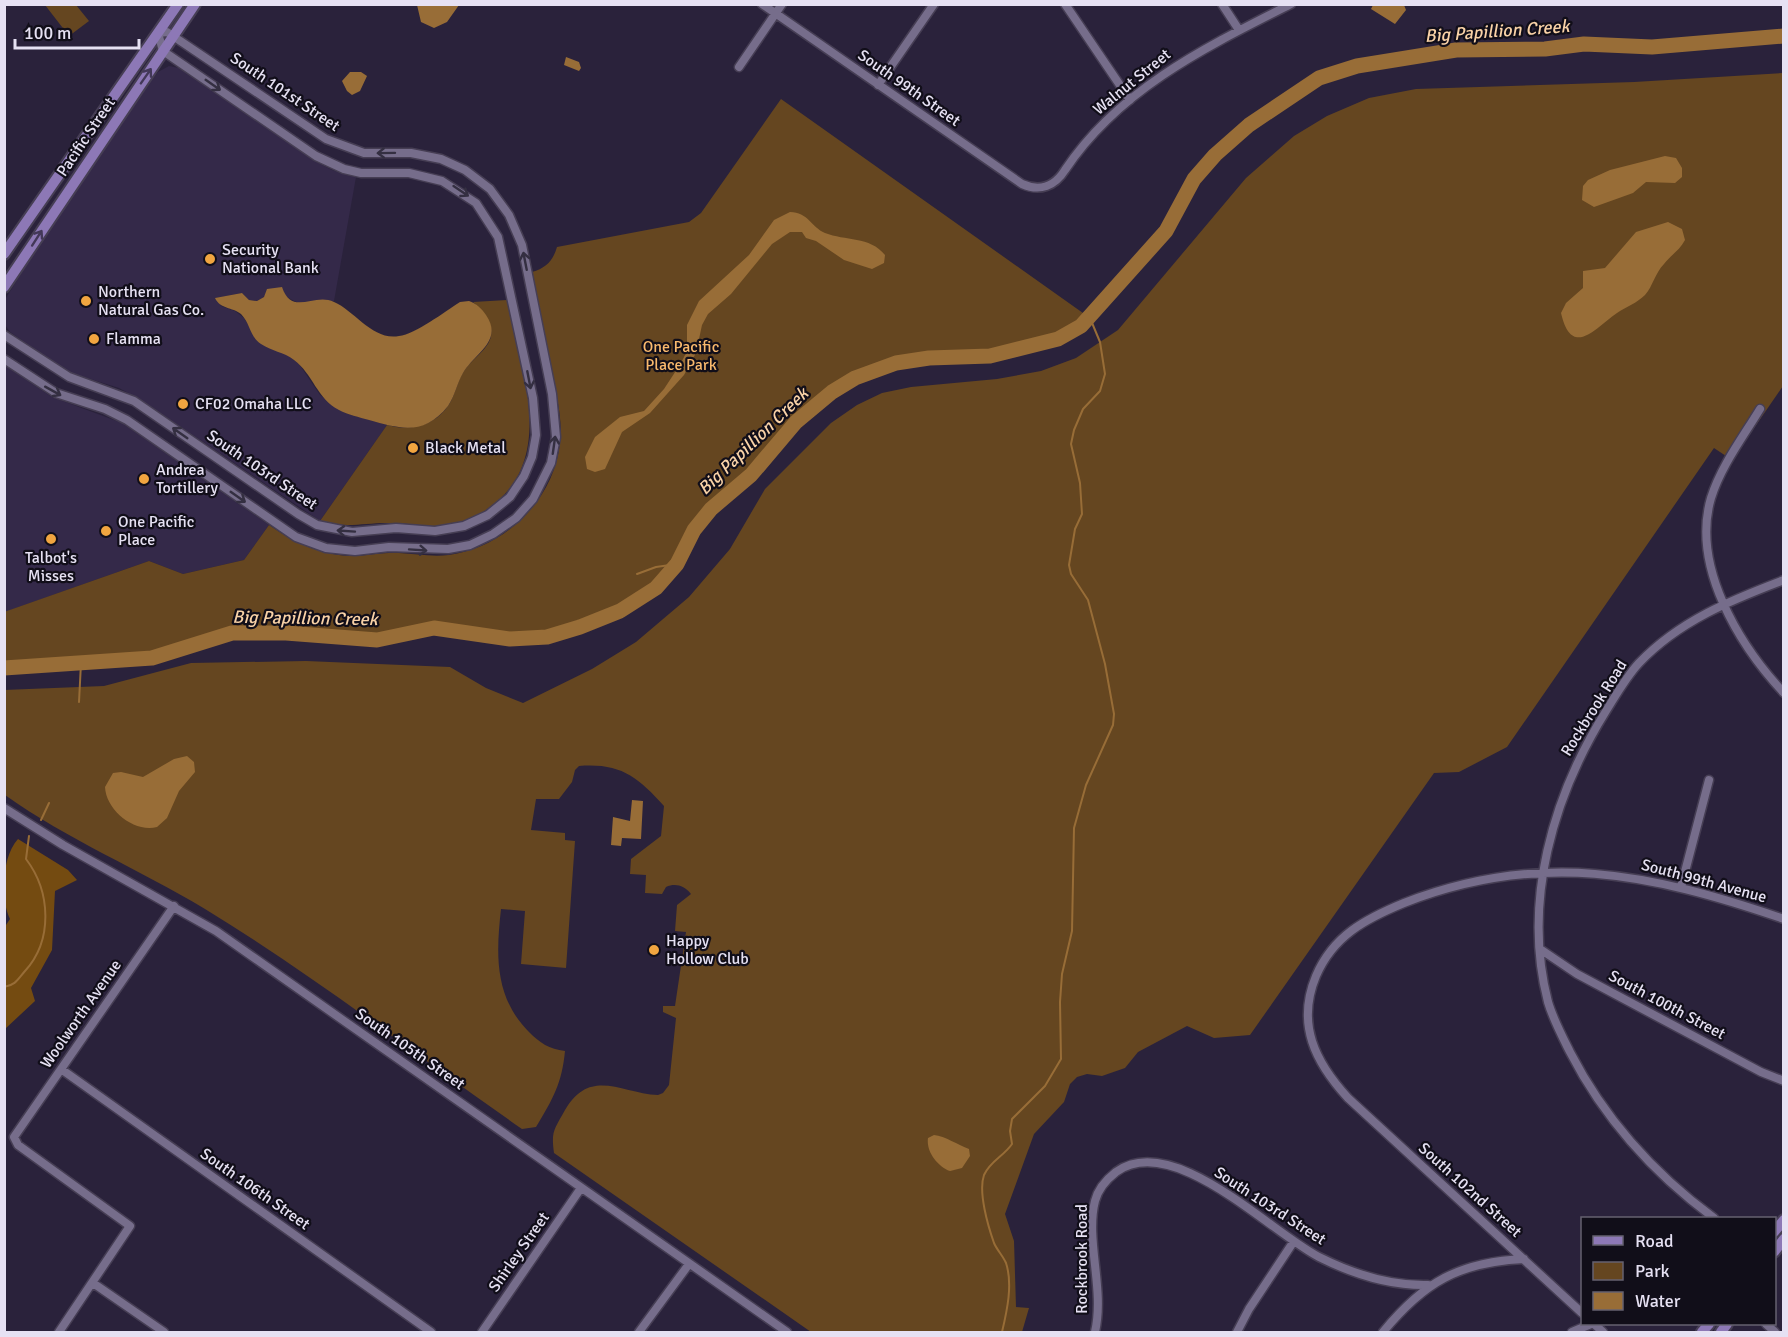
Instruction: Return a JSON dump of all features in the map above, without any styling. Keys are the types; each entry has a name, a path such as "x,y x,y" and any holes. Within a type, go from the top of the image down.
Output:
{"main road":[{"name":"Pacific Street","path":"4,254 178,4"},
{"name":"Pacific Street","path":"4,287 195,4"}],"street":[{"name":"South 99th Street","path":"762,4 1022,184 1043,188"},
{"path":"739,68 782,4"},
{"path":"878,85 934,4"},
{"path":"1065,4 1130,100"},
{"path":"1222,4 1239,30"},
{"name":"Walnut Street","path":"1043,188 1061,176 1089,137 1130,100 1178,63 1291,4"},
{"path":"163,51 158,33 174,34"},
{"name":"South 101st Street","path":"4,359 67,398 105,409 127,420 284,529 303,540 326,548 355,551 384,547 424,550 460,548 502,529 533,499 551,464 556,437 555,413 522,244 501,202 478,179 450,162 411,153 364,153 326,139 174,34"},
{"name":"South 103rd Street","path":"4,335 69,377 134,401 298,514 332,529 352,532 456,528 488,515 517,488 534,448 536,416 502,250 485,214 466,195 435,178 409,173 361,172 328,162 163,51"},
{"path":"1760,409 1734,451 1710,503 1707,525 1713,572 1724,604 1755,660 1784,693"},
{"name":"Rockbrook Road","path":"1713,1217 1646,1161 1622,1134 1599,1102 1574,1059 1551,1012 1541,971 1539,918 1544,873 1559,805 1585,744 1622,685 1639,663 1672,634 1724,604 1784,580"},
{"path":"1681,887 1709,780"},
{"name":"South 105th Street","path":"5,809 63,845 174,906 267,965 787,1332"},
{"name":"South 99th Avenue","path":"1544,873 1622,875 1681,887 1784,919"},
{"name":"South 102nd Street","path":"1544,873 1518,874 1477,881 1426,895 1365,921 1335,945 1314,980 1307,1017 1314,1053 1339,1088 1581,1312"},
{"name":"Woolworth Avenue","path":"93,1283 130,1226 18,1145 14,1139 174,906"},
{"name":"South 100th Street","path":"1540,949 1577,974 1761,1072 1784,1081"},
{"name":"South 106th Street","path":"61,1069 431,1332"},
{"name":"Rockbrook Road","path":"1095,1332 1099,1306 1094,1219 1095,1201 1102,1186 1120,1169 1146,1161 1167,1164 1199,1178"},
{"name":"South 103rd Street","path":"1199,1178 1294,1241 1352,1271 1410,1286 1428,1286"},
{"name":"Shirley Street","path":"482,1332 581,1188"},
{"path":"1237,1332 1249,1309 1294,1241"},
{"path":"1383,1332 1414,1297 1428,1286 1467,1267 1524,1259"},
{"path":"639,1332 689,1264"},
{"path":"59,1332 93,1283 164,1332"},
{"path":"1572,1332 1588,1325"}],"shaded area":[{"path":"169,66 179,68 313,160 332,170 356,177 334,301 298,303 285,296 281,287 257,301 249,300 242,293 216,298 221,306 235,311 244,318 260,343 286,354 299,364 320,395 345,413 387,425 320,521 141,400 119,388 68,372 10,332 5,325 4,301 74,189 128,110 158,72"},
{"path":"4,365 52,397 122,423 269,525 244,560 183,574 149,561 5,612"},
{"path":"18,839 68,870 77,880 55,891 52,950 31,988 35,1001 5,1029 4,928 10,919 5,900 4,878 9,856"}],"green space":[{"path":"45,5 76,5 89,21 69,36"},
{"name":"Happy Hollow Club","path":"1783,73 1783,386 1732,460 1714,448 1507,747 1459,772 1434,773 1250,1035 1214,1038 1187,1026 1138,1052 1125,1068 1102,1076 1087,1074 1077,1077 1070,1084 1064,1102 1034,1134 1005,1214 1014,1241 1016,1307 1029,1308 1022,1332 811,1332 554,1153 553,1135 556,1127 565,1110 585,1089 607,1086 658,1095 663,1093 669,1085 676,1018 663,1012 663,1006 675,1006 686,932 675,931 677,905 691,894 676,885 666,887 662,894 645,893 646,875 630,874 631,859 661,836 664,806 636,779 627,774 606,767 579,766 575,770 572,782 559,799 536,799 531,830 565,833 565,840 575,841 566,968 521,964 525,911 501,909 498,958 503,990 509,1004 518,1019 537,1039 549,1047 565,1051 559,1082 547,1108 536,1127 522,1129 326,989 246,935 180,894 54,826 5,795 4,690 104,686 191,663 306,661 450,667 486,688 523,703 592,669 636,642 689,597 730,549 765,489 831,423 857,405 882,393 911,387 997,379 1041,371 1076,358 1118,330 1246,178 1294,136 1327,116 1369,98 1416,89 1634,82"},
{"name":"One Pacific Place Park","path":"781,99 1090,318 1069,333 1036,346 990,356 929,358 896,363 855,378 832,392 796,422 751,475 721,498 701,520 677,564 656,588 620,611 565,632 547,637 510,639 434,628 377,640 286,633 232,633 152,658 5,668 4,612 149,561 183,574 244,560 269,525 311,548 346,556 384,553 449,555 470,550 507,531 537,501 548,483 556,464 560,443 561,424 532,272 548,263 557,247 689,222 701,213"},
{"path":"507,300 525,377 529,404 529,430 526,456 516,479 500,499 473,517 443,526 392,523 339,525 320,521 387,425 406,428 424,425 446,409 464,371 486,347 491,335 487,317 473,302"}],"water":[{"path":"417,4 459,5 447,22 434,28 421,22"},
{"path":"1373,5 1404,5 1406,10 1395,24 1371,9"},
{"path":"566,57 579,62 581,68 579,71 564,65"},
{"path":"350,72 361,72 367,76 360,91 352,95 342,81"},
{"path":"1665,156 1676,158 1682,168 1682,177 1675,183 1646,182 1633,193 1594,207 1582,200 1583,186 1588,180 1610,170"},
{"path":"790,212 801,214 825,233 872,245 885,255 884,263 872,269 844,260 816,241 806,238 802,232 790,232 772,244 731,294 708,314 702,325 696,353 684,375 650,413 622,432 605,469 595,472 587,469 585,457 595,437 620,417 644,411 664,389 687,351 687,325 699,301 749,255 774,220"},
{"path":"1668,222 1682,229 1685,240 1661,268 1645,295 1593,332 1578,337 1571,335 1561,313 1566,303 1583,288 1583,271 1605,268 1636,232"},
{"path":"282,287 286,296 292,301 326,300 334,302 373,330 390,336 399,336 413,331 460,302 469,301 484,313 491,324 492,332 490,340 463,373 448,406 439,416 421,426 412,428 391,426 350,415 325,400 300,366 290,357 257,341 241,314 223,306 215,298 242,293 249,300 257,301 264,297 267,289"},
{"path":"187,756 194,762 195,772 179,791 167,818 157,827 139,827 123,818 110,804 105,787 113,773 121,772 143,777 174,759"},
{"path":"632,800 643,801 641,839 622,838 621,846 611,845 613,817 630,821"},
{"path":"934,1135 969,1149 970,1156 962,1168 950,1171 937,1162 928,1143 928,1138"}],"waterway":[{"name":"Big Papillion Creek","path":"4,668 152,658 232,633 286,633 377,640 434,628 510,639 547,637 580,627 620,611 656,588 677,564 694,530 711,509 751,475 796,422 832,392 855,378 896,363 929,358 990,356 1058,339 1081,326 1166,231 1194,179 1215,155 1249,125 1319,78 1357,66 1456,50 1545,49 1584,44 1652,47 1784,36"},
{"path":"1002,1332 1008,1298 1008,1271 989,1228 984,1209 982,1182 990,1166 1012,1144 1010,1131 1012,1119 1045,1086 1061,1059 1060,1002 1062,974 1072,931 1074,828 1086,785 1113,725 1114,714 1105,664 1088,600 1071,574 1069,565 1075,529 1082,514 1080,483 1071,444 1083,409 1100,391 1105,374 1100,342 1090,318"},
{"path":"637,574 656,567 677,564"},
{"path":"79,702 81,663"},
{"path":"41,820 49,803"},
{"path":"4,987 16,981 34,959 44,931 44,901 40,886 26,859 29,836"}],"place":[{"name":"Security National Bank","path":"210,259"},
{"name":"Northern Natural Gas Co.","path":"86,301"},
{"name":"Flamma","path":"94,339"},
{"name":"CF02 Omaha LLC","path":"183,404"},
{"name":"Black Metal","path":"413,448"},
{"name":"Andrea Tortillery","path":"144,479"},
{"name":"One Pacific Place","path":"106,531"},
{"name":"Talbot's Misses","path":"51,539"},
{"name":"Happy Hollow Club","path":"654,950"}]}
